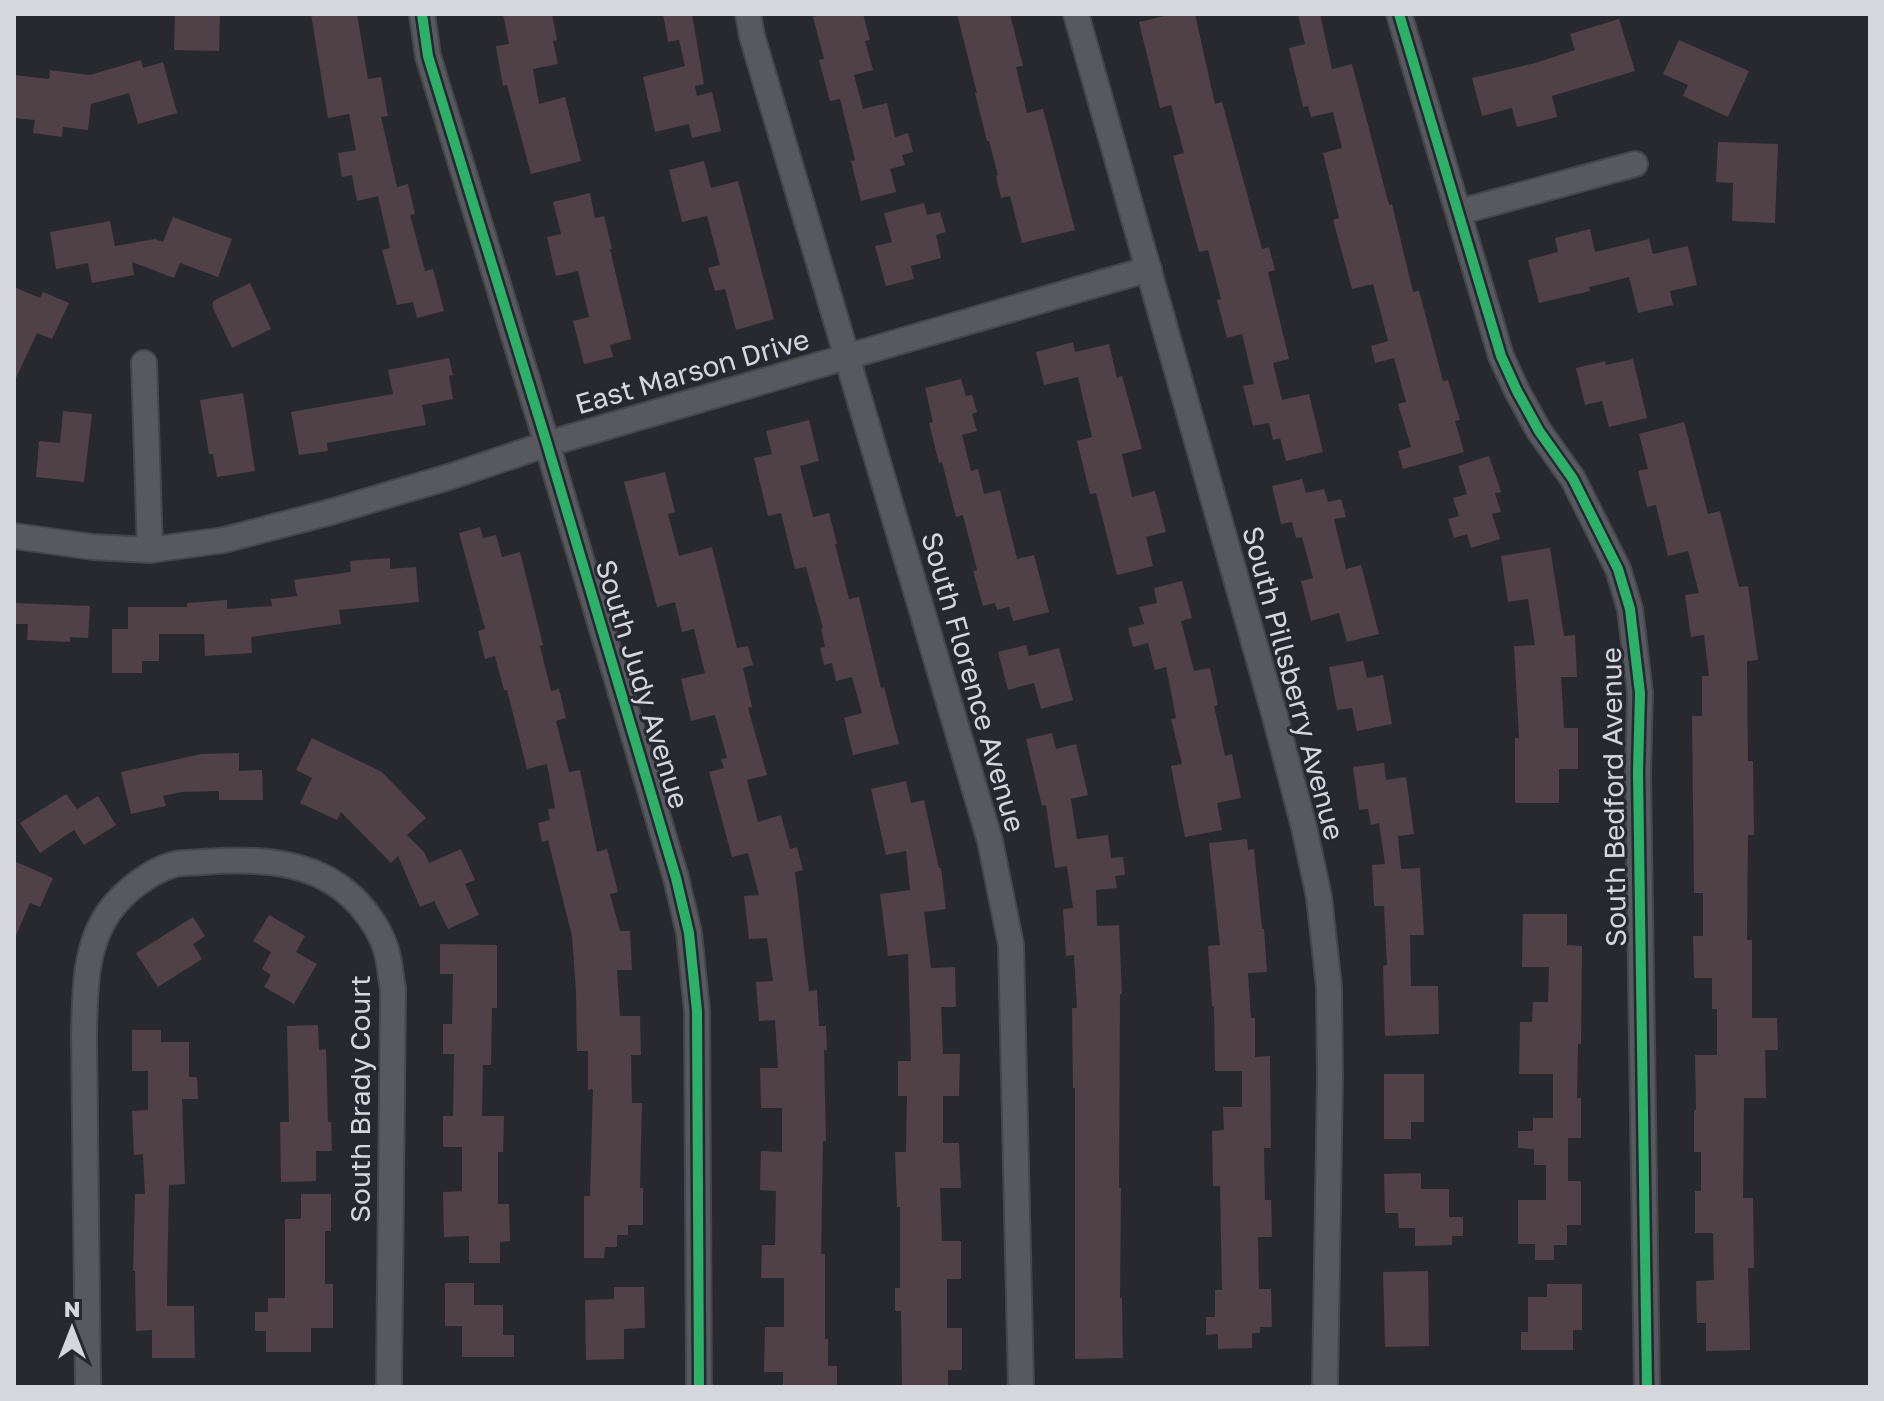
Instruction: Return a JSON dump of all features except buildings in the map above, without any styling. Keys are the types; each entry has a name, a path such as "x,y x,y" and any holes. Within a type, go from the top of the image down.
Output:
{"street":[{"name":"South Judy Avenue","path":"422,14 428,56 547,444 676,878 689,933 697,1011 699,1387"},
{"name":"South Florence Avenue","path":"748,14 990,841 1011,945 1021,1387"},
{"name":"South Pillsberry Avenue","path":"1076,14 1274,713 1319,897 1329,987 1325,1387"},
{"name":"South Bedford Avenue","path":"1399,14 1501,356 1539,431 1573,479 1598,528 1618,569 1630,609 1640,693 1638,772 1647,1387"},
{"path":"1459,212 1635,164"},
{"name":"East Marson Drive","path":"14,536 93,547 150,550 224,540 327,513 547,444 1149,269"},
{"path":"144,363 150,550"},
{"name":"South Brady Court","path":"88,1387 84,1036 85,989 93,944 109,912 126,893 149,876 173,864 236,859 290,864 326,877 353,897 375,927 387,952 393,989 389,1387"}],"cycle path":[{"path":"422,14 428,56 547,444 676,878 689,933 697,1011 699,1387"},
{"path":"1399,14 1501,356 1539,431 1573,479 1618,569 1630,609 1640,693 1638,772 1647,1387"}]}
